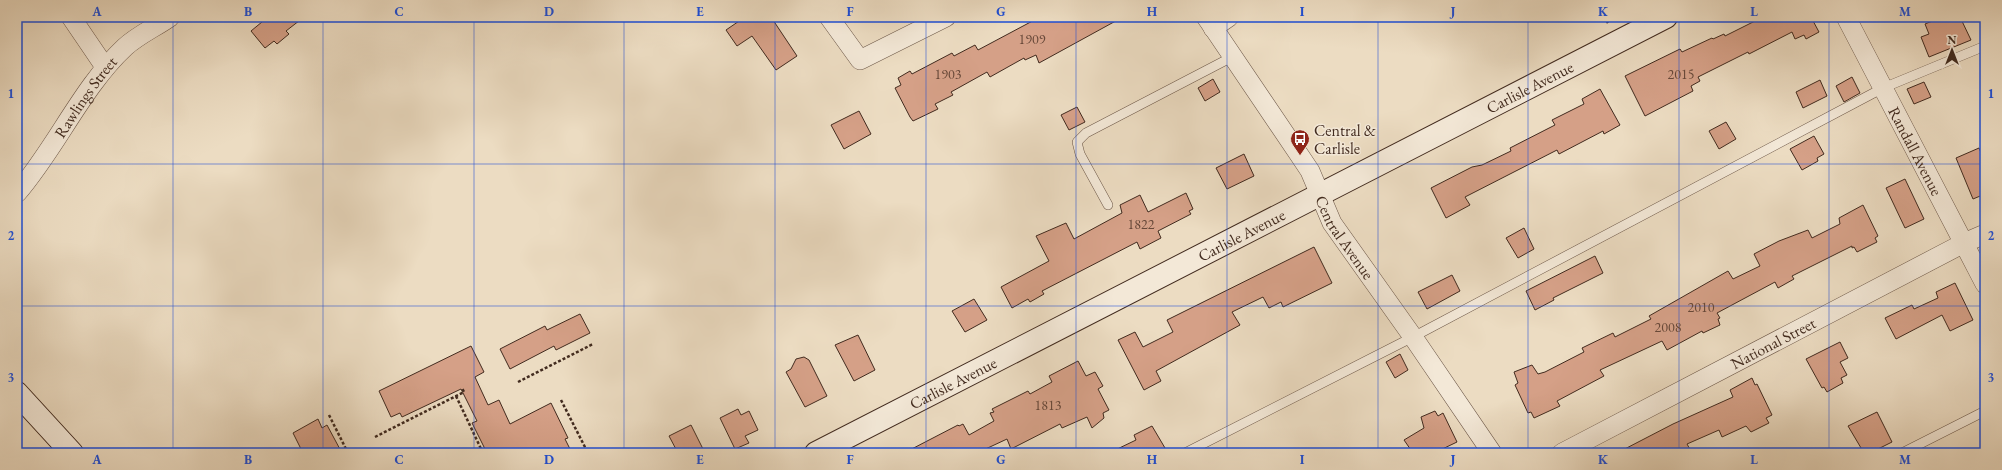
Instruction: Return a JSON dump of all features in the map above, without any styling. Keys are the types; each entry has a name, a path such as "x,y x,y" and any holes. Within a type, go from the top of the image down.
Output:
{"street":[{"path":"71,17 105,67"},
{"name":"Rawlings Street","path":"17,194 34,173 105,67 126,46 170,17"},
{"path":"829,17 860,60 946,17"},
{"path":"1210,22 1229,17"},
{"name":"Carlisle Avenue","path":"816,453 1666,17"},
{"name":"Randall Avenue","path":"1846,17 1985,284"},
{"name":"Central Avenue","path":"1210,22 1232,57 1310,171 1332,223 1413,337 1492,453"},
{"name":"National Street","path":"1562,453 1964,243 1985,234"},
{"path":"17,392 72,453"}],"lane":[{"path":"1185,453 1413,337 1882,88 1985,46"},
{"path":"1108,206 1080,154 1077,142 1086,133 1232,57"},
{"path":"1902,453 1985,411"}],"path":[{"path":"1604,17 1610,25"},
{"path":"518,382 593,344"},
{"path":"375,437 464,392 462,388"},
{"path":"456,396 483,453"},
{"path":"561,400 588,453"},
{"path":"329,415 348,453"}],"building":[{"path":"268,17 304,17 286,31 289,34 277,44 274,41 265,48 251,31"},
{"path":"745,17 771,17 797,56 776,70 752,36 737,46 726,30"},
{"path":"1040,17 1123,17 1039,63 1036,55 1025,60 1024,58 990,77 987,72 951,92 953,95 935,104 938,109 913,121 895,88 901,85 898,78 910,71 912,74 952,53 954,56 975,45 978,50"},
{"path":"1763,17 1815,17 1812,19 1819,32 1806,39 1804,35 1795,39 1792,32 1749,54 1748,52 1698,77 1700,81 1691,86 1693,91 1645,116 1625,76 1680,49 1682,52 1712,38 1713,39 1724,34 1725,36"},
{"path":"1942,17 1960,17 1971,40 1929,57 1921,37 1929,34 1925,24"},
{"path":"1852,77 1860,93 1844,102 1836,86"},
{"path":"1213,79 1220,92 1205,101 1198,88"},
{"path":"1820,80 1827,96 1803,108 1796,92"},
{"path":"1924,82 1931,97 1914,104 1907,89"},
{"path":"1600,89 1620,125 1604,134 1603,131 1559,154 1557,150 1465,197 1470,205 1446,218 1431,188 1472,167 1482,165 1511,151 1510,148 1555,125 1552,120 1584,104 1582,99"},
{"path":"1077,107 1085,122 1069,130 1061,115"},
{"path":"859,111 871,134 844,149 831,125"},
{"path":"1726,122 1736,139 1719,149 1709,131"},
{"path":"1814,136 1824,154 1817,158 1818,161 1802,170 1790,149"},
{"path":"1979,148 1985,162 1985,194 1973,199 1956,158"},
{"path":"1244,154 1254,176 1227,189 1216,168"},
{"path":"1905,179 1924,219 1905,228 1886,188"},
{"path":"1186,193 1193,209 1189,211 1191,214 1158,231 1161,238 1140,249 1137,242 1042,291 1044,294 1030,302 1028,299 1012,308 1001,287 1049,261 1036,236 1066,223 1074,239 1122,213 1120,205 1140,195 1148,212"},
{"path":"1863,205 1878,236 1875,238 1877,242 1857,252 1854,247 1852,248 1852,246 1792,276 1794,279 1778,288 1775,282 1717,313 1720,318 1718,319 1720,325 1703,333 1702,331 1667,350 1662,341 1600,370 1604,376 1557,401 1560,406 1534,418 1531,412 1528,413 1515,385 1518,383 1514,372 1532,365 1538,374 1545,372 1584,352 1582,348 1613,333 1615,337 1651,319 1649,316 1728,271 1733,279 1760,266 1754,254 1779,241 1808,230 1812,238 1840,224 1839,218"},
{"path":"1524,228 1534,249 1518,258 1506,238"},
{"path":"1314,247 1332,283 1283,307 1281,302 1269,308 1263,297 1232,312 1240,325 1156,371 1161,381 1144,390 1118,340 1135,332 1143,347 1173,332 1167,320"},
{"path":"1595,256 1603,273 1553,298 1554,300 1535,310 1526,291"},
{"path":"1452,275 1460,291 1427,309 1418,292"},
{"path":"1955,283 1973,320 1950,331 1942,315 1896,339 1885,318 1912,305 1914,309 1938,298 1936,292"},
{"path":"974,299 987,320 965,332 952,311"},
{"path":"580,314 590,333 556,350 554,346 510,369 500,349 545,326 547,330"},
{"path":"858,335 875,370 854,381 835,345"},
{"path":"1840,342 1848,358 1840,362 1847,375 1841,378 1843,383 1827,392 1824,387 1822,388 1806,359"},
{"path":"471,346 484,372 475,377 488,405 499,400 510,424 551,403 568,438 565,439 572,453 487,453 472,423 477,421 461,389 402,417 400,413 391,417 379,391"},
{"path":"1400,354 1408,370 1395,378 1386,362"},
{"path":"804,357 809,360 827,396 805,407 786,372 791,369 796,359"},
{"path":"1078,361 1086,376 1095,372 1103,386 1098,389 1109,410 1103,413 1104,418 1092,428 1087,417 1062,428 1060,424 1011,449 1007,439 977,453 904,453 958,425 963,424 969,435 994,421 990,413 994,412 992,409 1028,391 1030,394 1052,382 1049,376"},
{"path":"1752,378 1755,385 1757,384 1772,415 1766,418 1769,423 1751,432 1746,426 1722,437 1719,430 1687,444 1692,453 1617,453 1673,424 1733,397 1730,390"},
{"path":"738,409 741,415 749,411 758,430 745,436 749,443 735,449 720,418"},
{"path":"1435,411 1438,416 1443,413 1457,442 1434,453 1413,453 1404,440 1424,428 1421,417"},
{"path":"1877,412 1892,442 1870,453 1864,453 1848,426"},
{"path":"318,419 322,428 327,425 342,453 303,453 293,433"},
{"path":"691,425 705,453 678,453 669,436"},
{"path":"1152,426 1165,448 1154,453 1109,453 1136,440 1134,435"}],"place":[{"name":"Central & Carlisle","path":"1300,156"}]}
